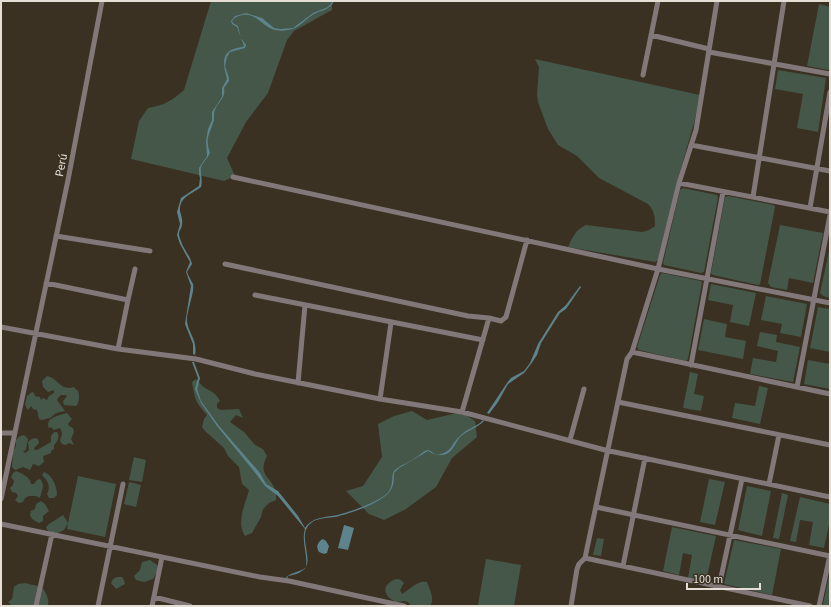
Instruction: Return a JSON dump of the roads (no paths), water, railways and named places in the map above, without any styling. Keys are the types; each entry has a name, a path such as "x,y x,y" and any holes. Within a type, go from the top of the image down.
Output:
{"street":[{"name":"Perú","path":"1,499 56,236 102,1"},
{"path":"643,75 658,1"},
{"path":"571,606 577,568 585,558 628,360 632,352 658,269 679,183 691,145 701,102 717,1"},
{"path":"753,197 784,1"},
{"path":"651,35 709,51 830,74"},
{"path":"810,208 830,92"},
{"path":"691,145 830,171"},
{"path":"234,178 658,269 830,303"},
{"path":"679,183 830,213 797,387"},
{"path":"691,365 723,192"},
{"path":"56,236 150,252"},
{"path":"225,264 468,316 490,318 501,321 506,318 527,240"},
{"path":"118,348 135,270"},
{"path":"46,282 128,300"},
{"path":"255,295 483,340"},
{"path":"298,383 305,305"},
{"path":"462,412 490,318"},
{"path":"380,399 392,323"},
{"path":"1,327 118,348 196,359 298,383 380,399 462,412 608,451 830,497"},
{"path":"632,352 830,394"},
{"path":"570,440 584,390"},
{"path":"618,402 830,445"},
{"path":"1,433 15,433"},
{"path":"769,484 779,435"},
{"path":"622,566 645,458"},
{"path":"719,587 742,479"},
{"path":"98,606 123,484"},
{"path":"596,507 830,556 819,606"},
{"path":"1,524 260,577 289,581 404,606"},
{"path":"36,606 52,534"},
{"path":"152,606 162,557"},
{"path":"585,558 810,606"},
{"path":"154,597 190,606"}],"water":[{"path":"334,1 328,8 314,14 299,26 292,29 286,30 275,30 252,16 238,16 232,21 238,26 241,38 237,27 232,24 231,21 235,16 246,13 262,18 274,28 293,28 313,13 328,7"},
{"path":"241,38 246,45 245,48 230,52 227,57 225,66 229,81 224,88 224,95 214,112 214,121 208,140 210,153 201,167 201,187 187,196 180,206 182,226 179,235 192,264 187,272 193,284 193,288 187,321 195,345 195,355 193,354 193,344 185,324 191,286 186,272 190,262 180,244 177,235 180,224 177,212 181,198 199,186 199,168 207,156 206,141 208,129 212,120 212,112 222,97 222,88 227,79 224,67 225,57 230,51 235,48 244,46"},
{"path":"580,286 581,287 566,309 560,313 541,343 537,355 531,364 524,373 508,384 498,402 489,414 487,413 511,378 524,371 530,363 538,344 558,312 566,305"},
{"path":"192,362 194,362 200,378 197,389 201,401 219,426 260,473 266,484 278,491 298,516 305,528 313,521 307,528 305,535 307,555 306,567 304,539 305,529 278,496 265,486 217,426 201,403 195,389 198,378"},
{"path":"483,420 484,421 460,437 451,451 442,455 437,455 449,450 463,433"},
{"path":"426,450 435,454 428,451 414,459"},
{"path":"411,461 394,473 394,480 388,493 392,483 394,471"},
{"path":"388,493 380,500 365,507 335,517 313,521 317,519 352,511 379,499"},
{"path":"344,525 354,528 348,550 338,548"},
{"path":"323,539 329,546 327,553 324,554 319,552 317,547"},
{"path":"306,567 300,572 288,576"}]}
